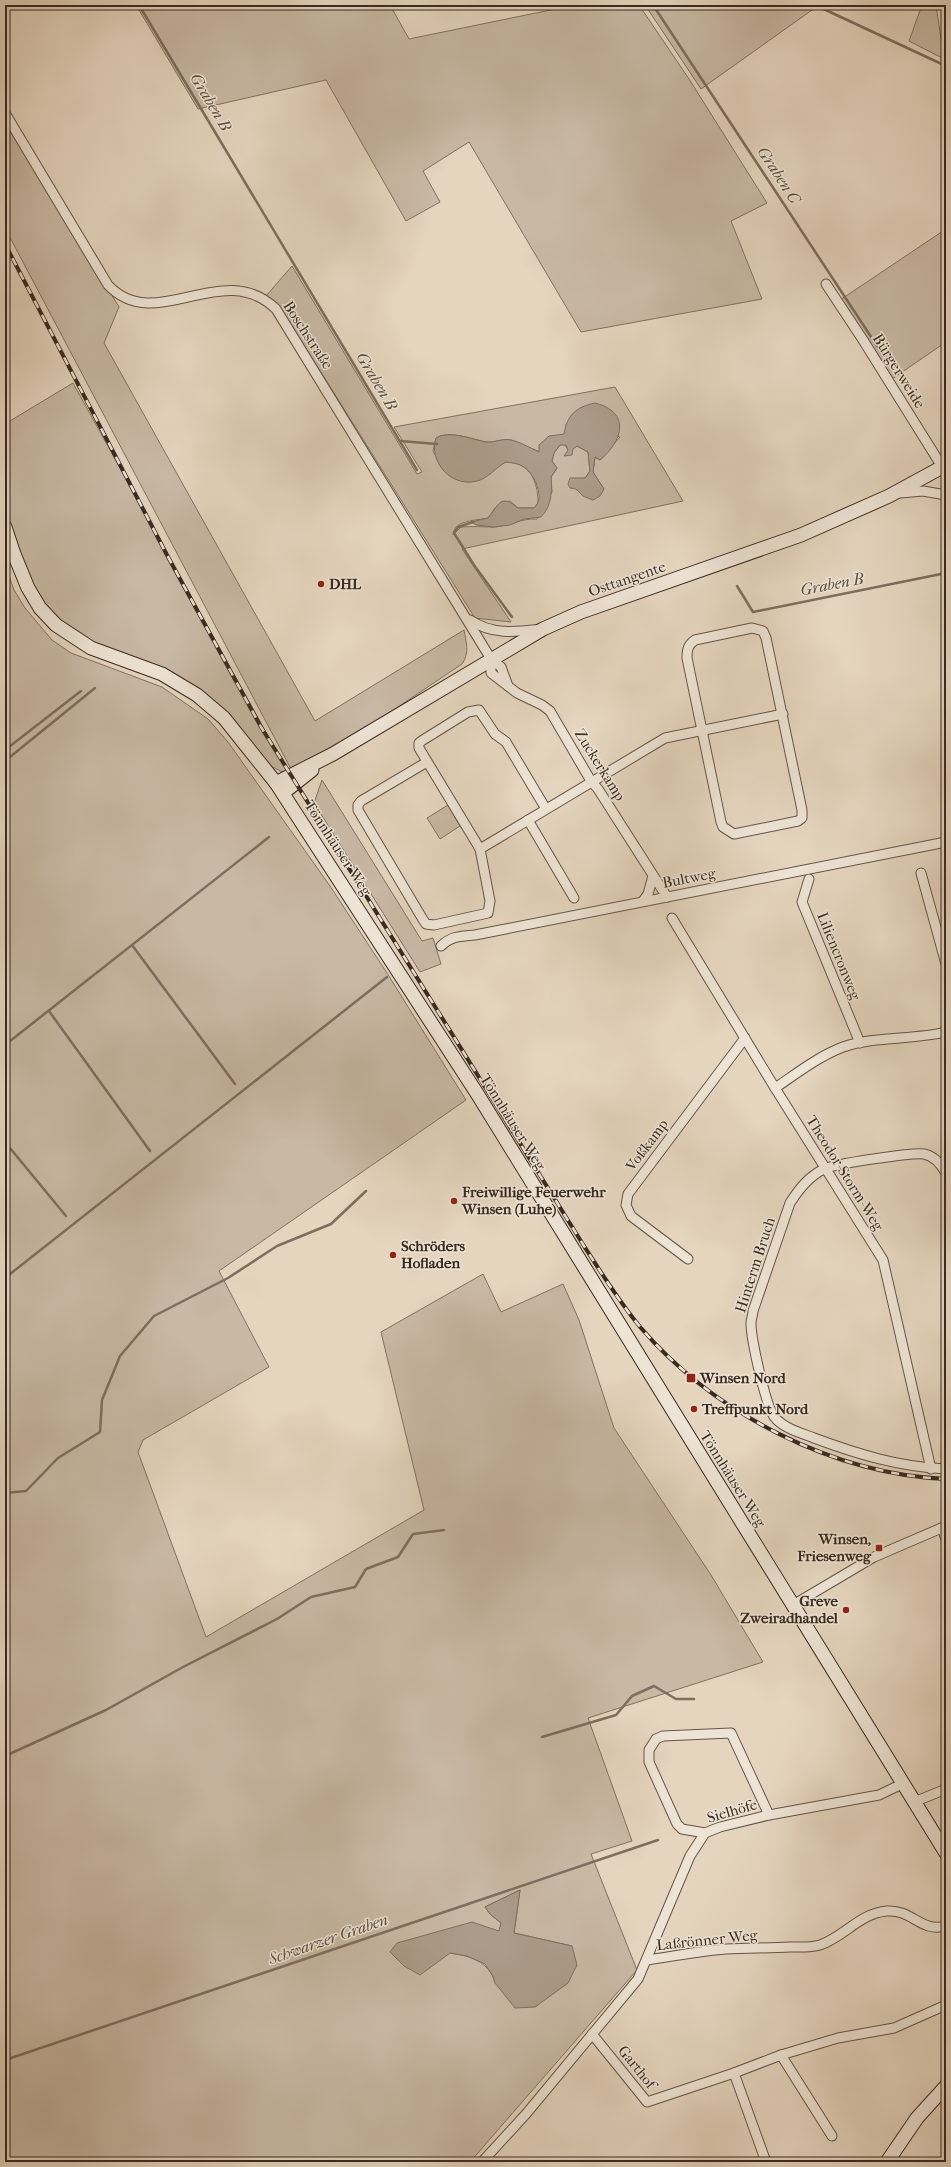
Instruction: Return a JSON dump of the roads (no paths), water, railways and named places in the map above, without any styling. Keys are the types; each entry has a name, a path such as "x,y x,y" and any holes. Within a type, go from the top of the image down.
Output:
{"main road":[{"name":"Osttangente","path":"280,788 333,754 543,629 594,607 775,545 889,496 945,469"},
{"name":"Tönnhäuser Weg","path":"5,527 28,588 40,608 56,625 91,648 162,674 197,696 224,718 280,788 478,1095 946,1853"},
{"path":"887,2162 917,2118 946,2086"}],"street":[{"name":"Boschstraße","path":"5,113 108,285 116,293 132,301 150,304 220,291 246,291 261,297 276,309 491,659"},
{"name":"Bürgerweide","path":"826,284 945,469"},
{"path":"889,496 924,491 946,495"},
{"name":"Boschstraße","path":"467,618 479,626 496,631 507,632 543,629"},
{"path":"752,628 763,632 766,638 783,714 802,818 798,821 740,834 728,832 721,822 703,730 687,658 687,650 690,643 696,640 752,628"},
{"name":"Zuckerkamp","path":"491,659 501,667 508,686 517,693 542,705 550,711 591,781 598,788 652,876 667,896"},
{"path":"427,762 358,804 358,810 426,924 434,925 483,915 488,913 490,901 480,849 419,748 419,743 422,740 468,712 479,710 495,734 506,742 546,809"},
{"path":"480,849 664,738 783,714"},
{"path":"528,820 574,898"},
{"name":"Bultweg","path":"441,946 447,940 458,936 475,935 946,842"},
{"path":"921,873 946,964"},
{"path":"643,901 649,890 652,876"},
{"name":"Liliencronweg","path":"809,879 802,902 860,1043"},
{"name":"Theodor-Storm-Weg","path":"672,918 775,1088 883,1260 931,1469"},
{"path":"775,1088 826,1056 843,1048 860,1043 924,1037 946,1032"},
{"name":"Voßkamp","path":"688,1259 631,1216 626,1205 628,1194 745,1038"},
{"path":"825,1168 915,1153 933,1157 946,1173"},
{"name":"Hinterm Bruch","path":"825,1168 812,1176 799,1189 790,1203 753,1311 751,1323 752,1336 768,1406 774,1418 792,1430 878,1460 931,1469 946,1469"},
{"path":"793,1605 874,1557 944,1527 946,1538"},
{"path":"705,1833 682,1829 677,1824 649,1762 649,1750 656,1738 663,1736 731,1733 769,1816"},
{"name":"Sielhöfe","path":"648,1960 687,1863 697,1843 705,1833 720,1827 769,1816 879,1795 902,1784"},
{"path":"914,1802 946,1789"},
{"name":"Laßrönner Weg","path":"482,2162 526,2114 638,1979 648,1960 724,1949 820,1945 874,1913 888,1911 900,1912 911,1916 927,1927 938,1929 946,1926"},
{"name":"Garthof","path":"592,2034 647,2102 734,2073 781,2055 838,2038 894,2028 946,2005"},
{"path":"781,2055 832,2136"},
{"path":"734,2073 766,2162"}],"waterway":[{"name":"Graben B","path":"139,5 417,470"},
{"name":"Graben C","path":"653,5 885,358"},
{"path":"815,5 946,66"},
{"name":"Graben B","path":"400,441 437,444"},
{"name":"Graben B","path":"473,522 458,527 454,533 474,565 512,617"},
{"name":"Graben B","path":"737,586 753,612 946,573"},
{"path":"5,761 95,688"},
{"path":"5,750 81,691"},
{"path":"5,1045 269,837"},
{"path":"132,945 235,1084"},
{"path":"5,1278 387,977"},
{"path":"49,1011 150,1151"},
{"path":"5,1142 66,1216"},
{"path":"5,1493 26,1491 58,1458 100,1432 102,1400 120,1356 154,1316 228,1278 277,1246 331,1224 366,1191"},
{"path":"5,1756 106,1710 183,1667 277,1619 311,1597 355,1587 366,1569 398,1557 413,1534 444,1530"},
{"path":"542,1737 616,1715 632,1696 654,1686 676,1699 694,1699"},
{"name":"Schwarzer Graben","path":"5,2060 658,1840"}],"railway":[{"path":"5,244 167,555 261,727 584,1246 626,1309 641,1328 671,1359 704,1387 740,1412 779,1434 819,1452 861,1465 903,1475 946,1479"}],"place":[{"name":"DHL","path":"321,584"},
{"name":"Freiwillige Feuerwehr Winsen (Luhe)","path":"454,1201"},
{"name":"Schröders Hofladen","path":"393,1255"},
{"name":"Winsen Nord","path":"691,1378"},
{"name":"Treffpunkt Nord","path":"694,1409"},
{"name":"Winsen, Friesenweg","path":"879,1548"},
{"name":"Greve Zweiradhandel","path":"846,1610"}]}
